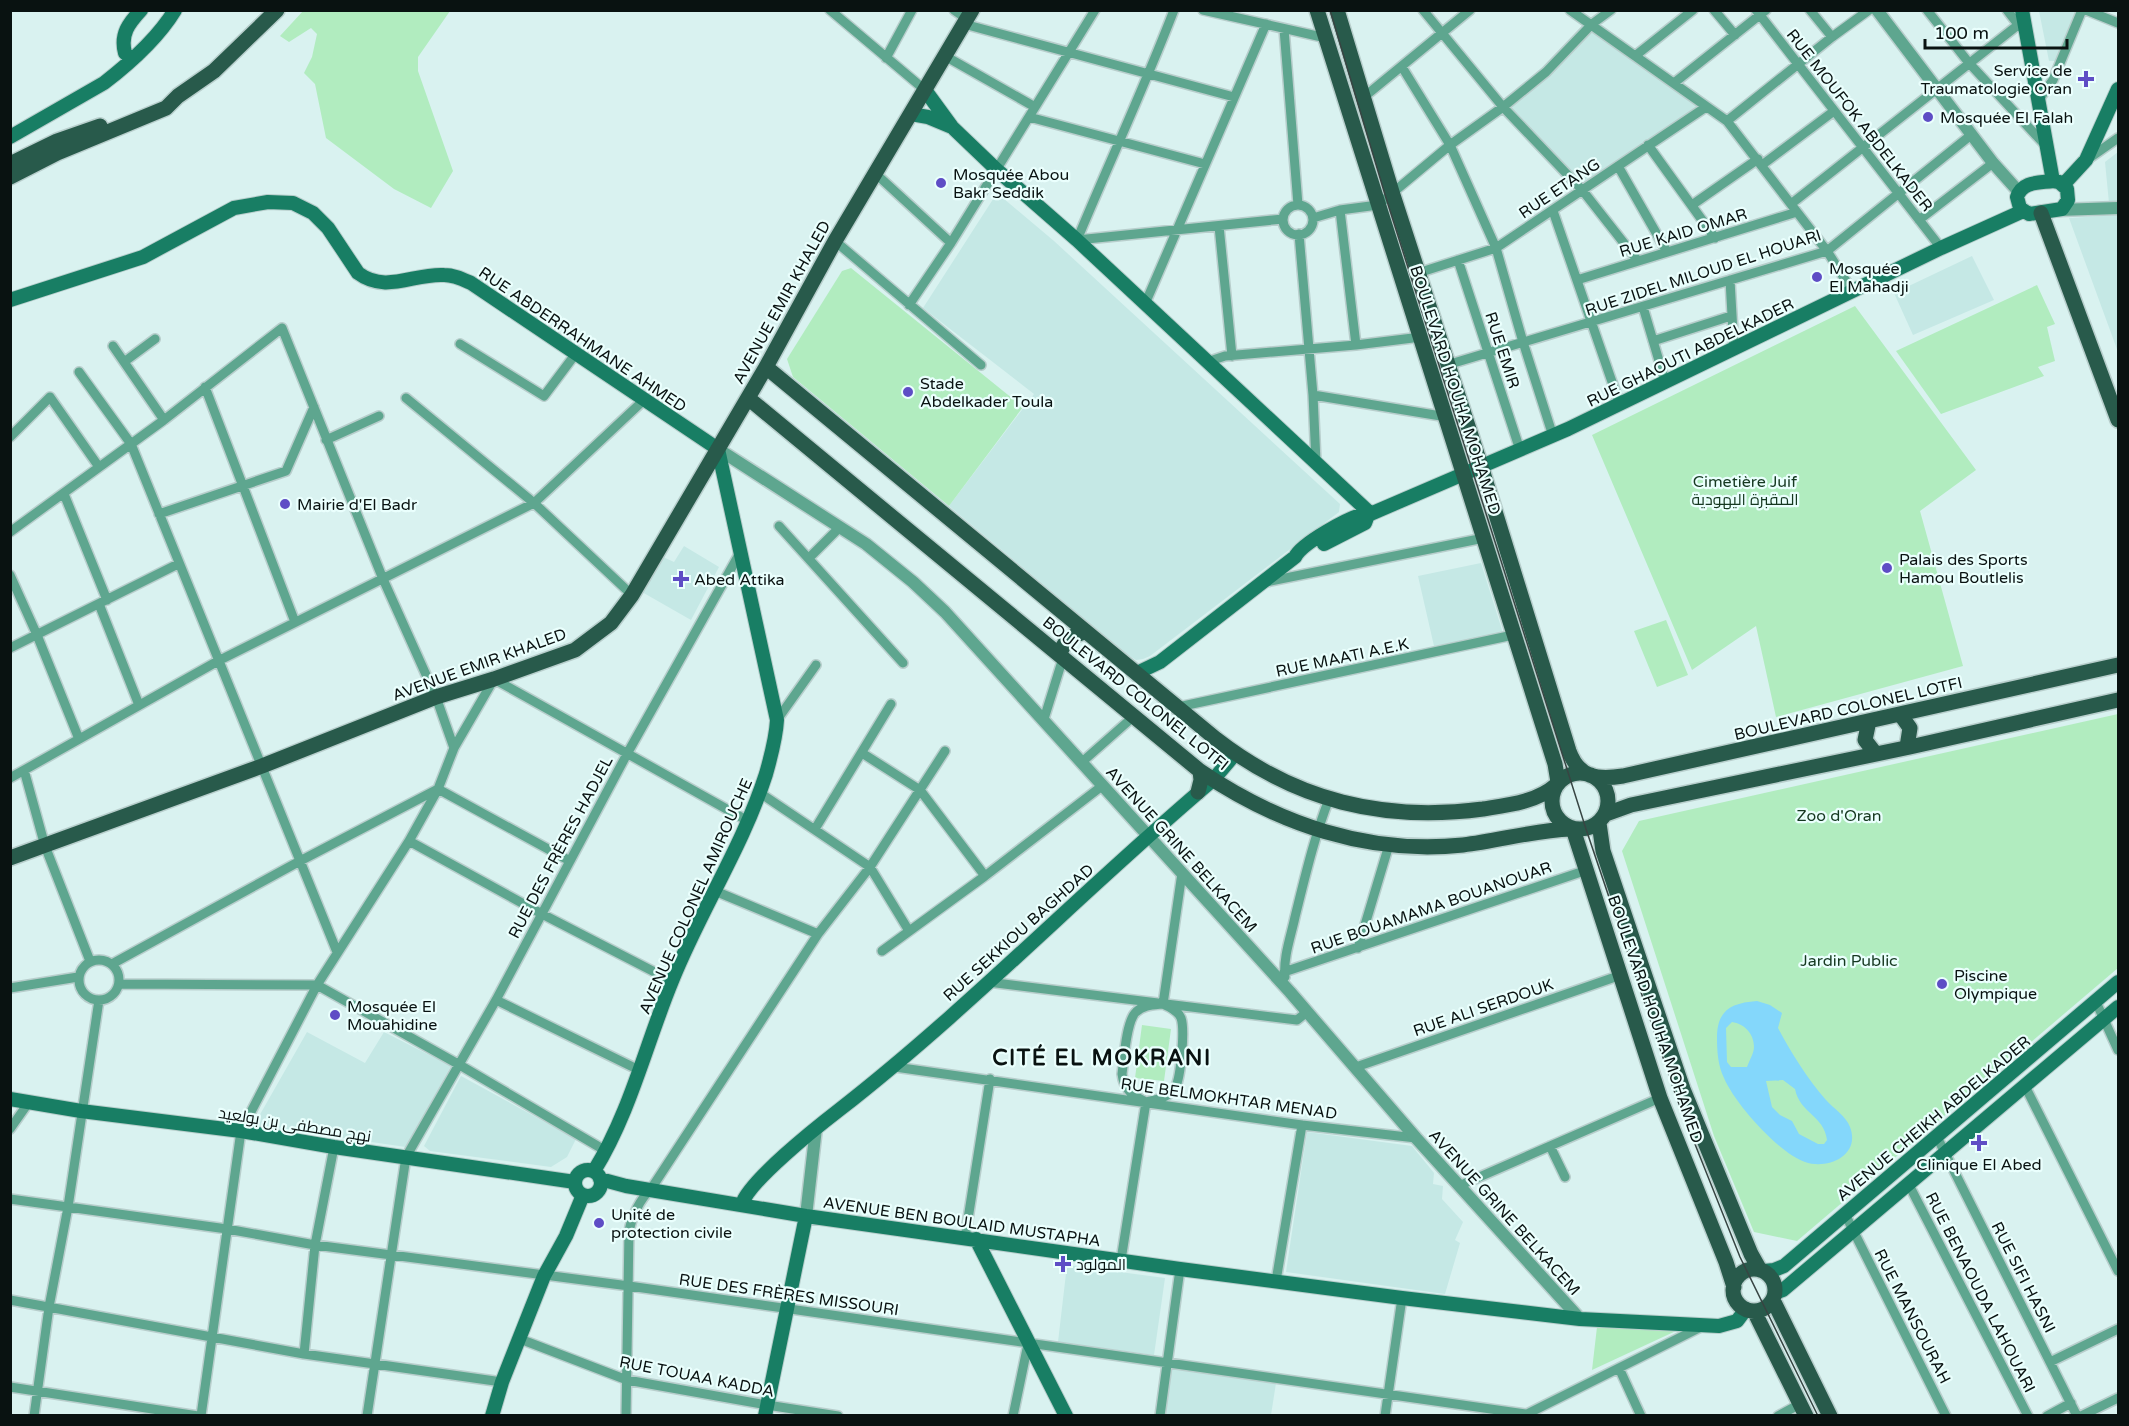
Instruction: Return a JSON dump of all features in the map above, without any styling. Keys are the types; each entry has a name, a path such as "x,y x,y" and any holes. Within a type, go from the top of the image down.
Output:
{"main road":[{"path":"132,59 125,53 124,34 141,10"},
{"path":"10,137 104,83 132,59 175,10"},
{"path":"10,164 57,141 117,121 178,96 214,71 277,10"},
{"name":"BOULEVARD HOUHA MOHAMED","path":"1317,10 1555,764 1557,783"},
{"name":"BOULEVARD HOUHA MOHAMED","path":"1337,10 1392,192 1481,466 1569,751 1575,764 1581,772 1585,773"},
{"name":"AVENUE EMIR KHALED","path":"10,858 262,766 436,697 494,680 575,650 611,623 632,595 748,398 835,241 945,56 964,16"},
{"path":"2022,22 2046,147 2058,183 2068,195 2068,200 2062,209 2029,214 2024,211 2018,203 2019,192 2027,185 2058,183 2086,160 2118,89"},
{"path":"925,90 952,127 997,170 1077,240 1370,515"},
{"path":"10,177 57,153 146,118 172,104 178,96"},
{"path":"911,114 928,117 952,127"},
{"name":"RUE ABDERRAHMANE AHMED","path":"10,300 143,257 234,208 256,203 281,202 303,207 321,219 358,273 366,279 387,283 443,275 459,277 482,289 718,448"},
{"name":"RUE GHAOUTI ABDELKADER","path":"1142,678 1151,675 1160,662 1295,557 1302,548 1352,518 1364,513 1370,515 1553,436 1941,248 2024,211"},
{"path":"2041,213 2118,420"},
{"name":"BOULEVARD COLONEL LOTFI","path":"766,367 1084,632 1235,754 1267,773 1329,799 1389,812 1421,814 1486,808 1522,801 1545,793 1557,783"},
{"name":"BOULEVARD COLONEL LOTFI","path":"748,398 1206,775 1273,813 1317,830 1354,840 1420,848 1464,845 1543,830 1572,829"},
{"name":"AVENUE COLONEL AMIROUCHE","path":"597,1180 606,1151 672,981 760,793 776,739 777,720 718,448"},
{"path":"1045,643 1059,637 1068,617"},
{"path":"1061,656 1068,639 1084,632"},
{"name":"BOULEVARD COLONEL LOTFI","path":"1585,773 1601,778 1623,776 2118,665"},
{"path":"1602,818 1608,796 1604,786 1595,778 1585,773 1570,775 1557,783 1551,799 1554,814 1558,820 1572,829 1586,829 1602,818 1631,805 2118,700"},
{"path":"1900,714 1910,728 1907,747"},
{"path":"1869,721 1865,740 1875,753"},
{"path":"1198,792 1201,780 1235,754"},
{"name":"RUE SEKKIOU BAGHDAD","path":"742,1204 744,1197 756,1183 816,1128 895,1067 1198,792"},
{"name":"BOULEVARD HOUHA MOHAMED","path":"1602,818 1603,851 1683,1089 1751,1254 1762,1271"},
{"name":"BOULEVARD HOUHA MOHAMED","path":"1572,829 1660,1098 1734,1287"},
{"name":"AVENUE CHEIKH ABDELKADER","path":"1762,1271 1784,1266 2118,982"},
{"name":"AVENUE CHEIKH ABDELKADER","path":"1774,1297 2118,1007"},
{"name":"نهج مصطفى بن بولعيد","path":"10,1099 81,1111 241,1131 574,1182"},
{"path":"580,1172 597,1180 592,1195 583,1195 576,1189 574,1182 580,1172"},
{"name":"AVENUE BEN BOULAID MUSTAPHA","path":"597,1180 806,1216 1402,1298 1580,1318 1719,1326 1735,1322 1750,1310"},
{"path":"492,1416 502,1382 544,1276 566,1236 583,1195"},
{"path":"766,1410 806,1216"},
{"path":"971,1238 1066,1416"},
{"path":"1803,1410 1750,1310 1735,1299 1736,1280 1742,1273 1751,1269 1762,1271 1773,1281 1774,1297 1830,1416"},
{"path":"1750,1310 1765,1308 1774,1297"}],"street":[{"path":"830,10 925,90"},
{"path":"886,58 912,10"},
{"path":"909,305 951,243 1095,10"},
{"path":"1174,10 1077,240 1283,219"},
{"path":"1203,10 1326,38"},
{"path":"1423,10 1503,107 1583,191 1638,261"},
{"path":"1364,98 1470,10"},
{"path":"1570,10 1727,121 1827,251 1853,292"},
{"path":"1313,218 1340,210 1378,206 1450,145 1503,107 1546,72 1592,24 1611,10"},
{"path":"1635,56 1693,10"},
{"path":"1714,10 1735,35"},
{"path":"1810,10 1832,37"},
{"path":"1727,121 1869,10"},
{"path":"1877,10 1971,135 2019,192"},
{"path":"1927,10 1969,63 2046,147"},
{"path":"1794,208 1863,148 2022,22 2007,10"},
{"path":"2037,102 2053,80 2084,10 2118,23"},
{"path":"1674,83 1761,12"},
{"name":"RUE MOUFOK ABDELKADER","path":"1761,12 1797,65 1941,248"},
{"path":"964,16 1069,54 1234,97"},
{"path":"1145,304 1266,24"},
{"path":"1284,29 1298,205"},
{"path":"945,56 1035,107"},
{"path":"1402,67 1450,145 1496,248 1553,436"},
{"name":"RUE ETANG","path":"1418,273 1496,248 1706,107"},
{"path":"1692,205 1834,111"},
{"path":"1029,117 1205,164"},
{"name":"RUE ZIDEL MILOUD EL HOUARI","path":"1447,365 1827,251 1971,135"},
{"path":"2086,160 2118,138"},
{"path":"1648,145 1715,238"},
{"path":"1918,219 1993,163"},
{"path":"1618,166 1667,252"},
{"path":"875,172 951,243"},
{"path":"1298,205 1307,208 1313,218 1308,231 1299,234 1289,231 1283,219 1286,211 1298,205"},
{"name":"RUE KAID OMAR","path":"1577,280 1715,238 1794,208"},
{"path":"2058,210 2118,208"},
{"path":"1340,210 1356,345"},
{"path":"1553,211 1620,405"},
{"path":"1219,226 1232,356"},
{"path":"1299,234 1313,395 1316,462"},
{"path":"835,241 981,365"},
{"name":"RUE EMIR","path":"1458,260 1520,450"},
{"path":"1730,280 1734,350"},
{"path":"1643,307 1665,381"},
{"path":"1653,341 1731,316"},
{"path":"10,532 164,420 282,328 383,579 436,697 454,748"},
{"path":"1207,362 1232,356 1421,337"},
{"path":"124,362 155,339"},
{"path":"460,344 544,396 577,352"},
{"path":"113,346 164,420"},
{"path":"79,372 131,444 337,952"},
{"path":"205,387 295,622"},
{"path":"1313,395 1447,417"},
{"path":"10,437 50,397 99,467"},
{"path":"406,398 534,503 632,595"},
{"path":"10,778 218,661 534,503 645,399"},
{"path":"159,514 286,471 314,407"},
{"path":"326,440 379,416"},
{"name":"AVENUE GRINE BELKACEM","path":"718,448 866,544 945,612 1290,992 1416,1138 1580,1318"},
{"path":"64,494 139,705"},
{"path":"779,526 903,663"},
{"path":"809,558 840,527"},
{"path":"1262,583 1484,538"},
{"name":"RUE DES FRÈRES HADJEL","path":"406,1157 496,1000 627,754 741,551"},
{"path":"10,648 178,564"},
{"path":"10,575 38,635 79,739"},
{"name":"RUE MAATI A.E.K","path":"1178,707 1513,635"},
{"path":"1044,719 1061,656"},
{"path":"777,720 816,665"},
{"path":"10,1387 199,1416 213,1338 241,1131 317,986 409,841 438,789 454,748 494,680 748,821"},
{"path":"815,829 891,704"},
{"path":"1082,762 1133,717"},
{"path":"626,1416 629,1231 632,1220 646,1193 651,1189 818,934 870,867 945,751"},
{"path":"862,753 920,790 985,876"},
{"path":"24,770 45,846 90,961"},
{"path":"882,951 985,876 1102,786"},
{"path":"112,964 300,861 438,789"},
{"path":"438,789 570,861"},
{"path":"760,793 870,867 909,931"},
{"path":"1290,992 1284,972 1286,957 1317,830 1329,799"},
{"path":"409,841 542,914 672,981"},
{"path":"1358,948 1389,845"},
{"name":"RUE BOUAMAMA BOUANOUAR","path":"1284,972 1587,870"},
{"path":"1163,1004 1182,873"},
{"path":"715,891 818,934"},
{"path":"1262,962 1269,966 1277,966 1286,957"},
{"path":"98,959 112,964 119,977 119,984 112,995 102,1000 86,996 78,984 78,977 84,965 98,959"},
{"name":"RUE ALI SERDOUK","path":"1356,1067 1621,975"},
{"path":"10,988 78,977"},
{"path":"988,982 1297,1020 1307,1012"},
{"path":"119,984 317,986 458,1064 606,1151"},
{"path":"34,1416 49,1307 68,1207 95,1024 102,1000"},
{"path":"496,1000 639,1070"},
{"path":"2096,1002 2118,1050"},
{"path":"1163,1004 1179,1014 1184,1026 1178,1080 1170,1093 1146,1102 1131,1095 1123,1082 1122,1074 1130,1019 1141,1008 1163,1004"},
{"name":"RUE BELMOKHTAR MENAD","path":"895,1067 1302,1125 1416,1138"},
{"path":"971,1238 990,1079"},
{"path":"2025,1086 2118,1271"},
{"path":"1461,1185 1660,1098"},
{"path":"10,1130 29,1102"},
{"path":"1121,1260 1146,1102"},
{"path":"1276,1281 1302,1125"},
{"path":"806,1216 816,1128"},
{"name":"RUE SIFI HASNI","path":"1937,1137 2079,1416"},
{"path":"1550,1146 1565,1177"},
{"path":"304,1354 315,1245 334,1147"},
{"path":"367,1416 406,1157"},
{"name":"RUE BENAOUDA LAHOUARI","path":"1908,1183 2028,1416"},
{"name":"RUE DES FRÈRES MISSOURI","path":"10,1199 227,1228 315,1245 629,1286 1525,1415"},
{"name":"RUE MANSOURAH","path":"1845,1214 1946,1416"},
{"path":"1160,1416 1180,1269"},
{"path":"1385,1416 1402,1298"},
{"path":"10,1300 304,1354 502,1382"},
{"path":"1525,1415 1539,1412 1619,1368 1706,1325"},
{"path":"2050,1362 2118,1329"},
{"name":"RUE TOUAA KADDA","path":"520,1339 627,1380 766,1410 838,1416"},
{"path":"1013,1416 1028,1344"},
{"path":"1619,1368 1641,1416"},
{"path":"2079,1416 2118,1398"},
{"path":"2047,1416 2071,1403"},
{"path":"1778,1416 1803,1410"}],"shaded area":[{"path":"2039,11 2077,11 2057,61 2049,61"},
{"path":"1592,24 1706,107 1583,191 1503,107"},
{"path":"2118,152 2118,202 2109,203 2105,162"},
{"path":"997,193 1054,241 1340,504 1339,512 1143,659 1136,660 1128,655 949,506 1034,394 923,308"},
{"path":"2118,215 2118,352 2069,218"},
{"path":"1972,256 1994,300 1913,335 1894,293"},
{"name":"Abed Attika","path":"684,546 719,567 691,620 642,592 663,557 674,562"},
{"path":"1481,563 1503,633 1434,646 1418,576"},
{"path":"307,1032 365,1063 384,1032 451,1066 406,1147 254,1125"},
{"path":"461,1076 576,1139 567,1157 551,1167 430,1151 424,1146"},
{"path":"1307,1132 1412,1146 1434,1173 1433,1184 1443,1186 1442,1199 1463,1222 1455,1240 1460,1243 1445,1294 1286,1272"},
{"path":"1067,1265 1165,1278 1154,1355 1058,1342"},
{"path":"1172,1369 1276,1383 1271,1415 1165,1415"}],"green space":[{"path":"303,11 450,11 418,57 418,71 453,171 431,208 394,189 326,138 315,84 304,73 312,57 317,34 311,28 289,42 280,36"},
{"name":"Stade Abdelkader Toula","path":"851,268 1023,407 949,506 793,377 787,359 842,271"},
{"path":"2037,285 2055,324 2047,327 2055,361 2038,367 2044,376 1941,414 1896,351"},
{"name":"Cimetière Juif المقبرة اليهودية","path":"1855,306 1976,470 1920,511 1963,666 1776,717 1756,626 1692,670 1592,435"},
{"path":"1666,620 1688,675 1657,687 1634,631"},
{"name":"Jardin Public","path":"2118,714 2118,968 1797,1241 1754,1232 1714,1136 1622,851 1639,821"},
{"path":"1142,1025 1171,1029 1164,1081 1135,1078"},
{"path":"1597,1327 1678,1330 1592,1370"}],"water":[{"path":"1757,1001 1770,1005 1782,1013 1778,1028 1789,1047 1819,1092 1843,1116 1850,1127 1851,1146 1846,1153 1832,1162 1814,1164 1805,1162 1783,1149 1748,1114 1730,1089 1722,1073 1717,1048 1720,1021 1727,1010 1733,1006","holes":["1732,1022 1744,1027 1754,1042 1754,1049 1747,1067 1731,1067 1727,1062 1726,1028","1783,1080 1795,1089 1802,1104 1821,1125 1827,1140 1824,1144 1818,1144 1799,1134 1792,1121 1780,1115 1772,1107 1766,1081"]}],"tram line":[{"path":"1330,10 1386,198 1586,829 1677,1099 1740,1257 1818,1416"}],"place":[{"name":"Service de Traumatologie Oran","path":"2086,79"},
{"name":"Mosquée El Falah","path":"1928,117"},
{"name":"Mosquée Abou Bakr Seddik","path":"941,183"},
{"name":"Mosquée El Mahadji","path":"1817,277"},
{"name":"Stade Abdelkader Toula","path":"908,392"},
{"name":"Mairie d'El Badr","path":"285,504"},
{"name":"Palais des Sports Hamou Boutlelis","path":"1887,568"},
{"name":"Abed Attika","path":"681,579"},
{"name":"Piscine Olympique","path":"1942,984"},
{"name":"Mosquée El Mouahidine","path":"335,1015"},
{"name":"Clinique El Abed","path":"1979,1143"},
{"name":"Unité de protection civile","path":"599,1223"},
{"name":"المولود","path":"1063,1264"}],"district":[{"name":"CITÉ EL MOKRANI","path":"1102,1057"}],"park label":[{"name":"Zoo d'Oran","path":"1839,815"}]}
